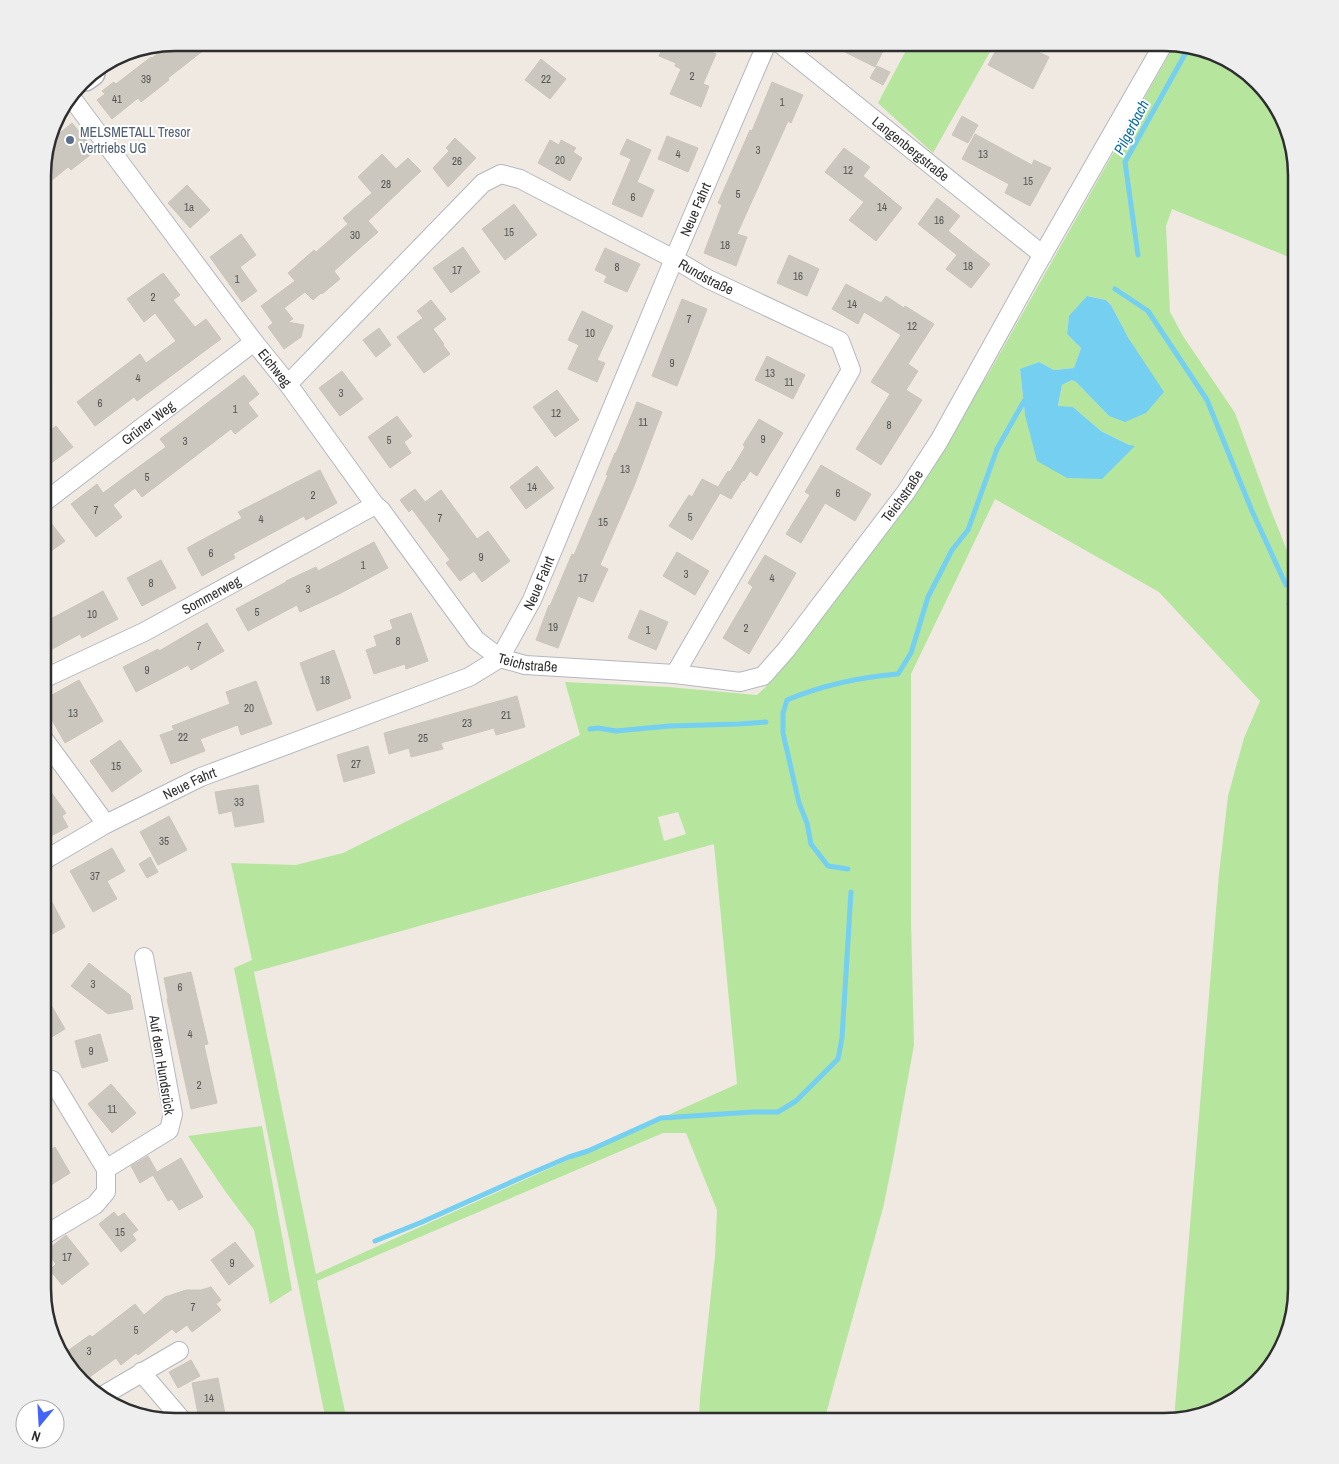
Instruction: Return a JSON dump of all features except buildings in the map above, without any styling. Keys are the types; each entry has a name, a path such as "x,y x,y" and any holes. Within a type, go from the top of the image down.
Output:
{"street":[{"name":"Neue Fahrt","path":"51,856 106,824 201,777 469,677 500,658 532,600 762,52"},
{"name":"Langenbergstraße","path":"790,52 1043,255"},
{"name":"Teichstraße","path":"476,640 500,658 525,665 676,674 740,682 763,676 786,650 906,492 939,441 1159,52"},
{"name":"Eichweg","path":"75,102 254,342 288,384 476,640"},
{"name":"Rundstraße","path":"288,384 483,183 500,174 520,179 674,259 708,279 840,341 850,370 676,674"},
{"name":"Grüner Weg","path":"52,495 254,342"},
{"name":"Sommerweg","path":"52,675 144,632 375,505"},
{"path":"51,750 106,824"},
{"name":"Auf dem Hundsrück","path":"106,1169 169,1130 173,1114 144,957"},
{"path":"51,1080 106,1169 106,1192 95,1205 51,1231"},
{"path":"107,1393 179,1351"},
{"path":"141,1372 175,1413"}],"green space":[{"path":"905,52 990,52 933,153 878,103"},
{"path":"1170,52 1196,55 1219,64 1252,87 1275,120 1284,143 1288,175 1288,257 1172,209 1166,226 1170,312 1183,336 1235,413 1288,553 1288,1289 1284,1321 1271,1351 1252,1377 1233,1392 1196,1409 1175,1412 1219,874 1228,796 1244,738 1260,701 1159,592 995,499 911,674 911,922 914,1045 883,1208 826,1413 699,1413 715,1256 717,1210 686,1133 663,1133 317,1281 345,1413 324,1413 234,968 252,960 231,863 296,865 343,853 580,735 565,682 668,687 757,695 773,680 914,493 990,371","holes":["1088,296 1106,300 1111,305 1129,339 1109,416 1072,380 1062,385 1058,407 1073,407 1101,431 1129,445 1025,415 1020,370 1039,362 1054,370 1074,368 1081,348 1067,334 1069,317","678,812 686,834 664,841 658,817","714,844 737,1084 316,1274 254,972"]},
{"path":"262,1126 292,1290 270,1304 254,1230 188,1136"}],"water":[{"path":"1087,296 1106,300 1111,305 1129,339 1164,392 1146,413 1125,422 1109,416 1076,382 1072,380 1062,385 1058,406 1073,407 1101,431 1129,445 1135,446 1102,479 1067,478 1037,461 1025,415 1020,369 1039,362 1054,370 1074,368 1081,348 1067,334 1069,316"}],"waterway":[{"name":"Pilgerbach","path":"1138,255 1125,162 1185,54"},
{"path":"1115,289 1148,311 1207,400 1252,511 1286,585"},
{"path":"848,869 828,866 811,844 807,823 799,803 783,733 783,713 787,700 842,682 898,674 911,653 928,597 952,550 968,530 997,449 1024,401"},
{"path":"590,729 598,728 616,731 669,726 766,722"},
{"path":"375,1241 661,1118 778,1112 796,1101 838,1059 842,1038 851,892"}],"place":[{"name":"MELSMETALL Tresor Vertriebs UG","path":"70,140"}]}
